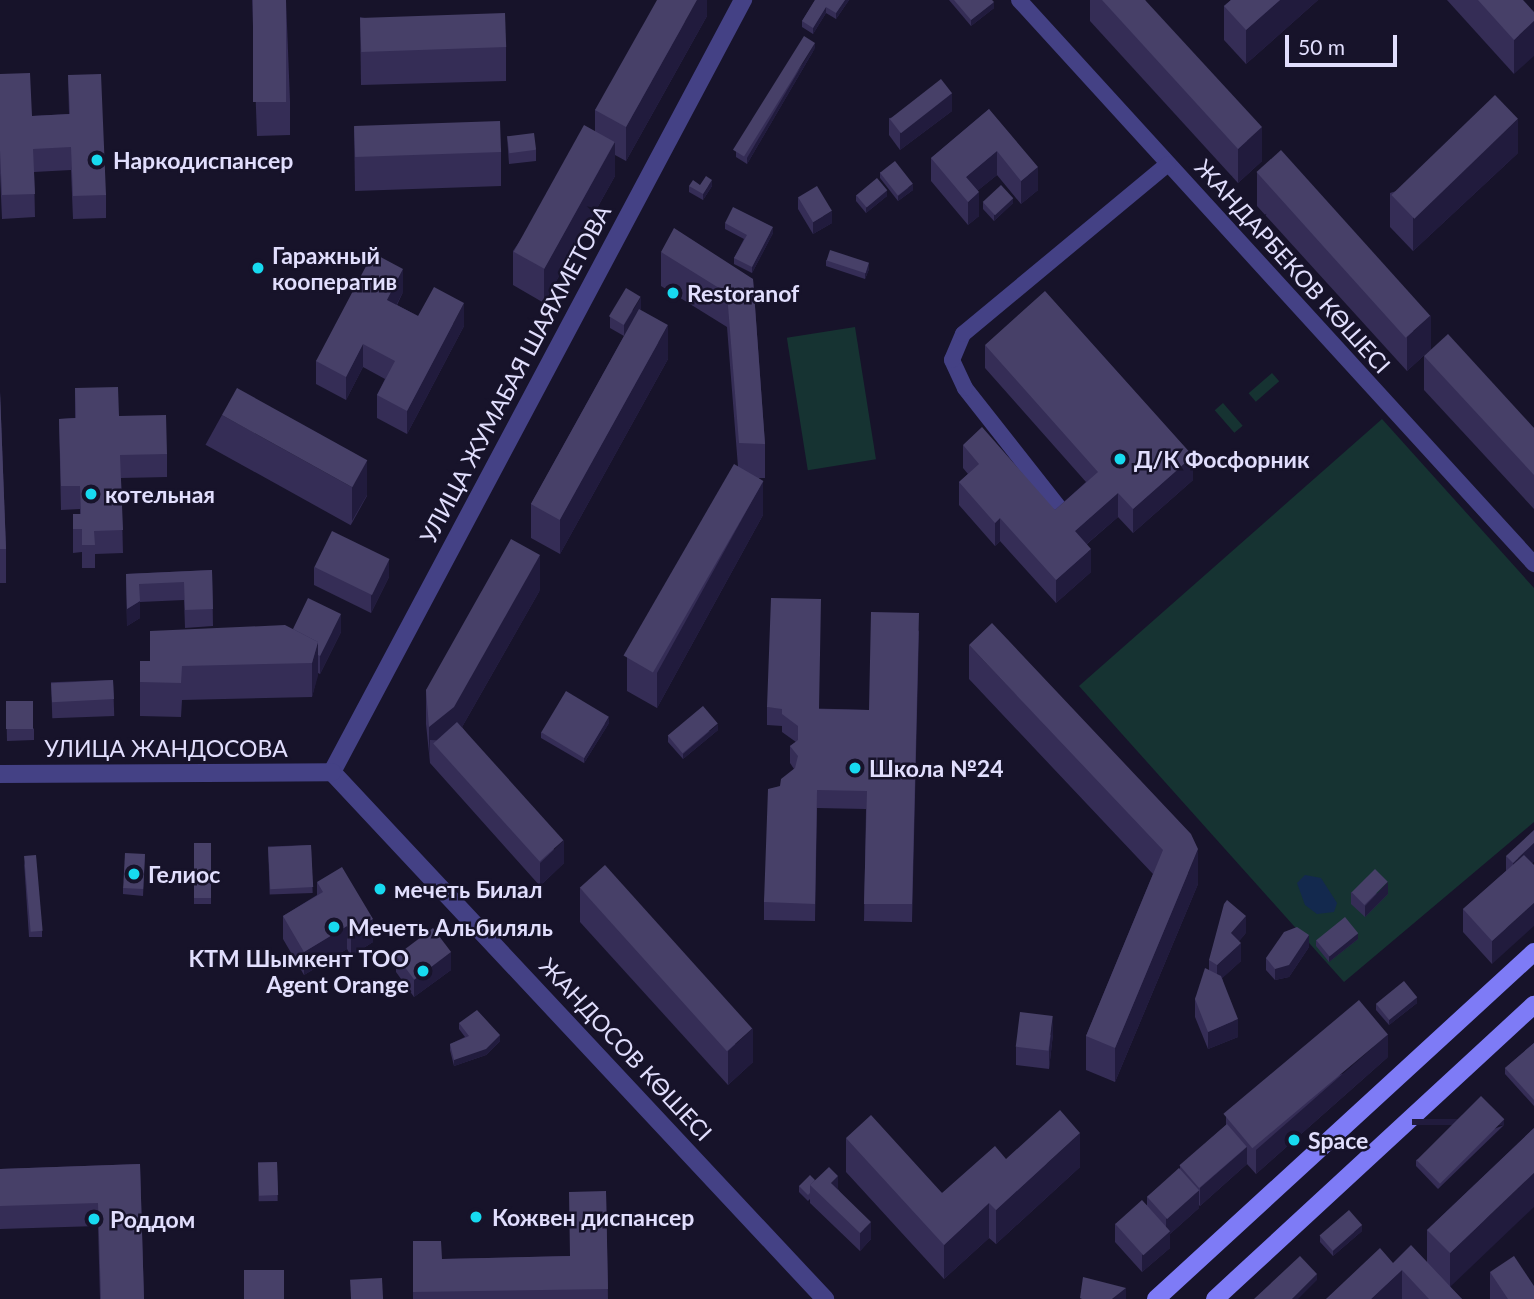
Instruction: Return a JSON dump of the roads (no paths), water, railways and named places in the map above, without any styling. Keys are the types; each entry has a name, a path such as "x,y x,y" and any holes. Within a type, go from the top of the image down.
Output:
{"main road":[{"path":"1156,1299 1534,952"},
{"path":"1215,1299 1534,1005"}],"street":[{"name":"УЛИЦА ЖУМАБАЯ ШАЯХМЕТОВА","path":"332,772 743,0"},
{"name":"ЖАНДАРБЕКОВ КӨШЕСІ","path":"1019,0 1534,564"},
{"path":"1064,514 965,388 952,360 963,334 1168,163"},
{"name":"УЛИЦА ЖАНДОСОВА","path":"0,774 332,772"},
{"name":"ЖАНДОСОВ КӨШЕСІ","path":"332,772 825,1299"}],"water":[{"path":"1305,875 1321,878 1337,903 1334,912 1317,914 1305,905 1297,883"}],"place":[{"name":"Наркодиспансер","path":"97,160"},
{"name":"Гаражный кооператив","path":"258,268"},
{"name":"Restoranof","path":"673,293"},
{"name":"Д/К Фосфорник","path":"1120,459"},
{"name":"котельная","path":"91,494"},
{"name":"Школа №24","path":"855,768"},
{"name":"Гелиос","path":"134,874"},
{"name":"мечеть Билал","path":"380,889"},
{"name":"Мечеть Альбиляль","path":"334,927"},
{"name":"KTM Шымкент ТОО Agent Orange","path":"423,971"},
{"name":"Space","path":"1294,1140"},
{"name":"Кожвен диспансер","path":"476,1217"},
{"name":"Роддом","path":"94,1219"}]}
